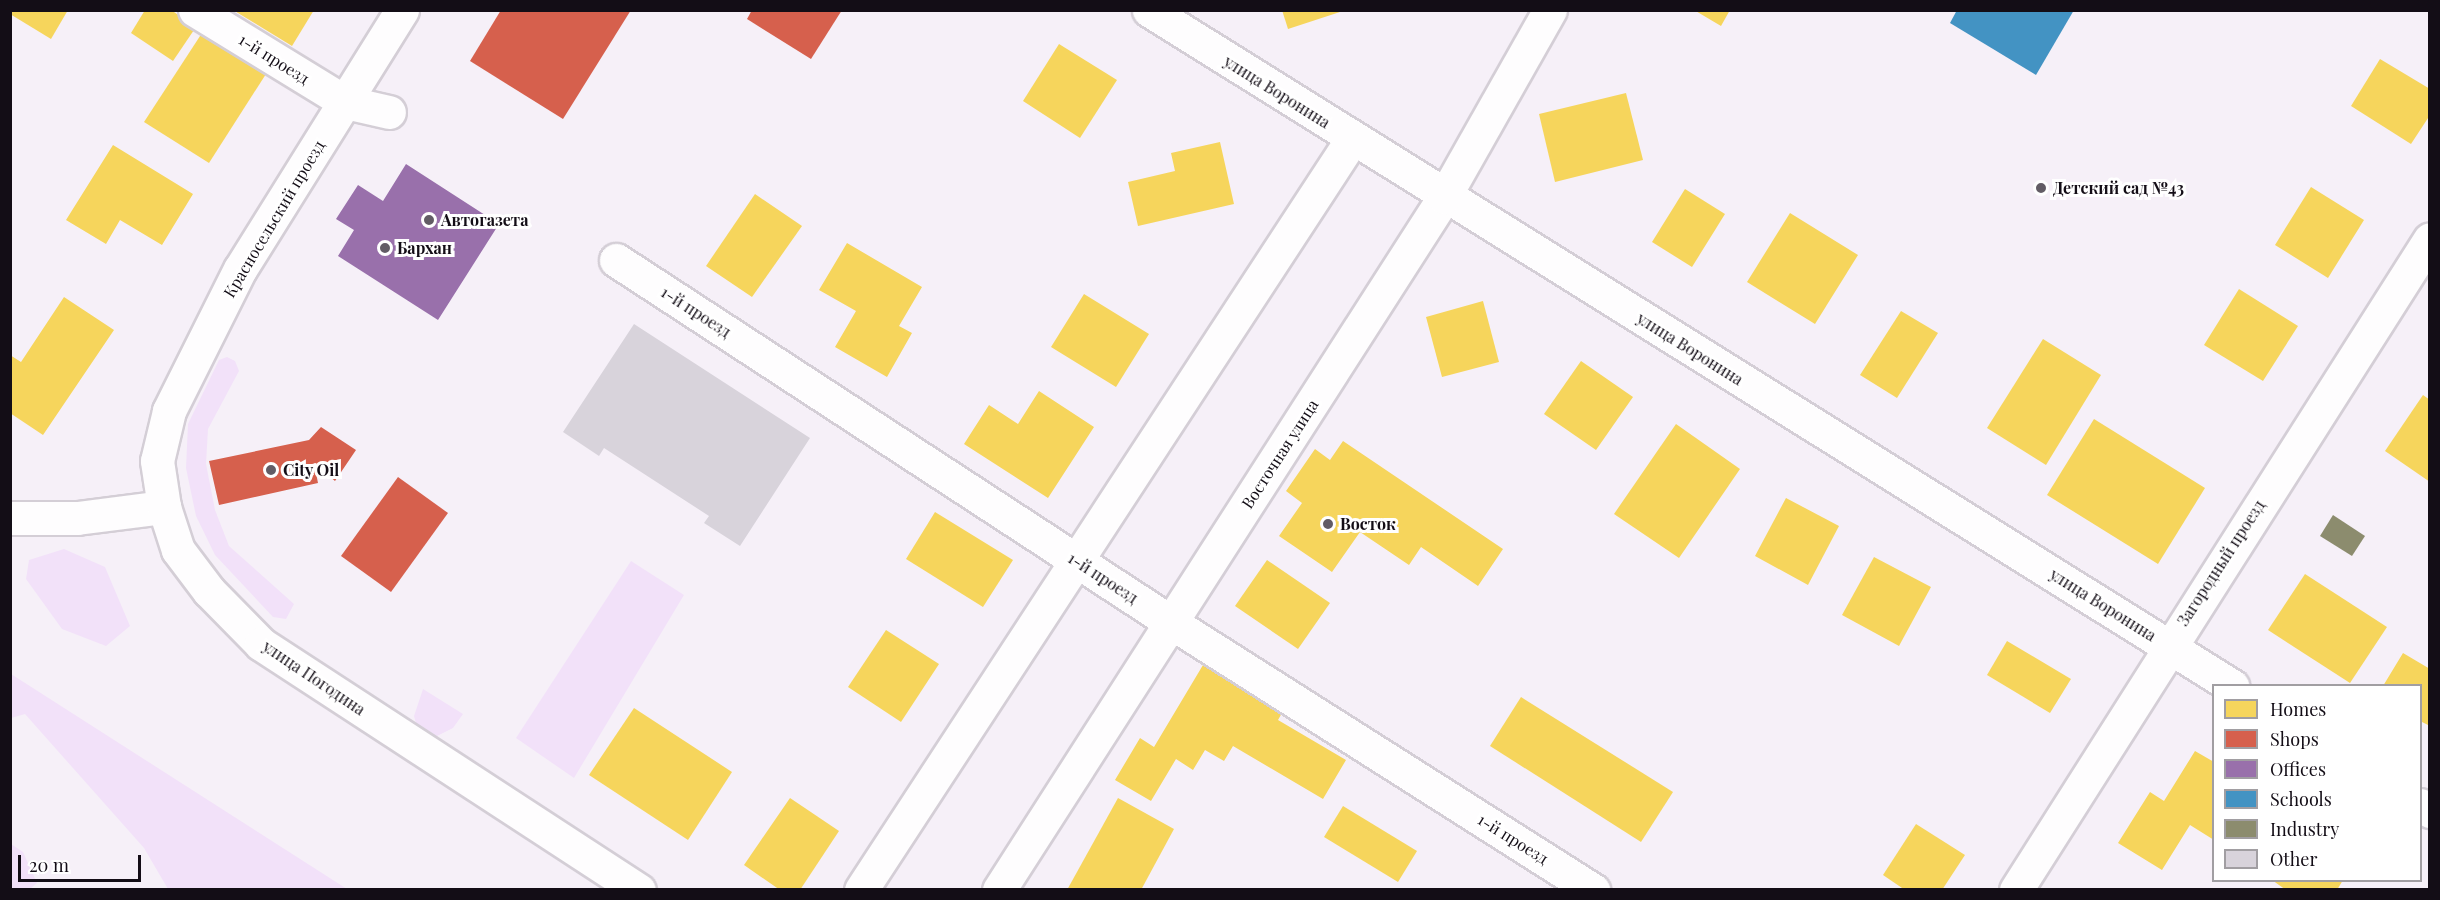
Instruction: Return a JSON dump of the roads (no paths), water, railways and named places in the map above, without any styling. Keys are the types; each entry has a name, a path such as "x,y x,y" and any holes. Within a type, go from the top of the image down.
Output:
{"street":[{"name":"1-й проезд","path":"195,10 345,102 389,112"},
{"name":"Красносельский проезд","path":"164,507 157,461 169,411 240,269 402,10"},
{"name":"улица Воронина","path":"1149,10 1444,197 2229,684"},
{"name":"Восточная улица","path":"999,890 1444,197 1550,10"},
{"path":"861,890 1352,139"},
{"name":"Загородный проезд","path":"2016,890 2169,645 2430,239"},
{"name":"1-й проезд","path":"616,260 1172,623 1593,890"},
{"path":"10,518 76,518 164,507"},
{"name":"улица Погодина","path":"164,507 178,550 209,591 261,644 639,890"}],"place":[{"name":"Детский сад №43","path":"2041,188"},
{"name":"Автогазета","path":"429,220"},
{"name":"Бархан","path":"385,248"},
{"name":"City Oil","path":"271,470"},
{"name":"Восток","path":"1328,524"}]}
